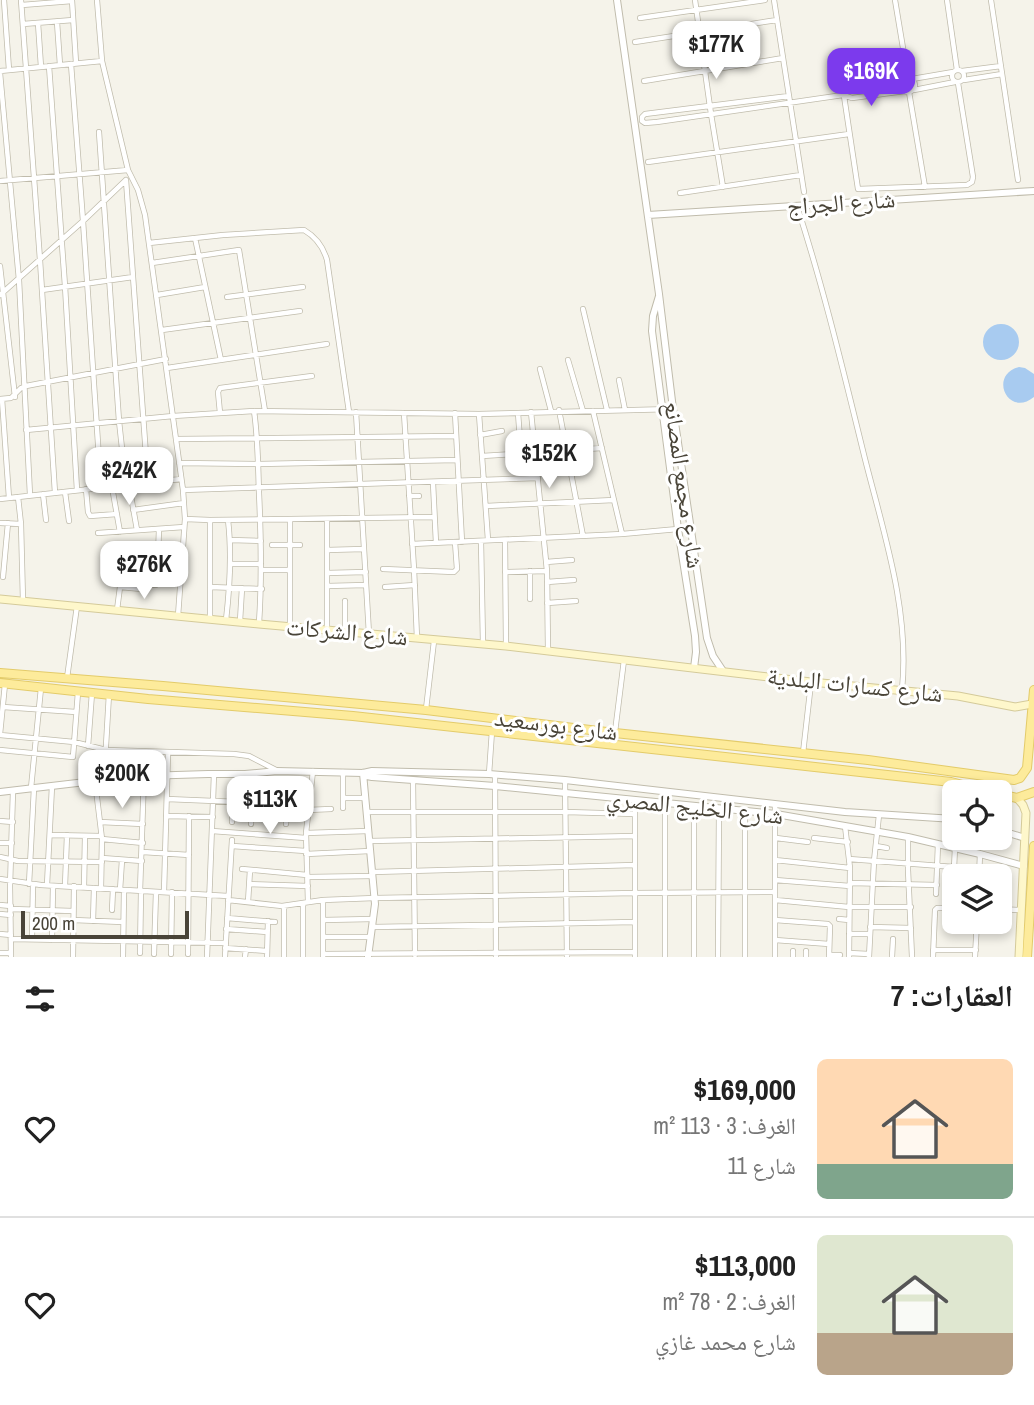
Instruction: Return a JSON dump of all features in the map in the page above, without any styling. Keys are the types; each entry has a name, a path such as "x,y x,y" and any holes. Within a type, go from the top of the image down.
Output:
{"main road":[{"name":"شارع الشركات","path":"0,599 506,646 694,667"},
{"name":"شارع كسارات البلدية","path":"694,667 811,682 958,696 1015,707 1032,704"},
{"name":"شارع بورسعيد","path":"0,673 426,709 614,733 886,762 1010,780 1023,775 1027,768 1034,690"},
{"name":"شارع بورسعيد","path":"2,683 148,699 340,714 942,781"},
{"path":"146,685 148,699"},
{"path":"163,686 166,700"},
{"name":"شارع كسارات البلدية","path":"1015,707 1031,719"},
{"path":"868,760 869,774"},
{"path":"886,762 886,775"},
{"path":"1012,797 1017,798 1034,792"},
{"path":"1017,798 1030,811 1025,838 1019,957"},
{"path":"1027,957 1034,846"}],"street":[{"path":"4,0 9,70"},
{"path":"97,0 102,61 130,172 143,206 166,359 185,519 178,616"},
{"name":"شارع مجمع المصانع","path":"617,0 673,409 709,644 723,671"},
{"path":"695,0 723,187"},
{"path":"640,19 765,0"},
{"path":"774,0 804,192"},
{"path":"895,0 908,79"},
{"path":"947,0 957,71 952,79 959,82"},
{"path":"990,0 1018,180"},
{"path":"55,493 21,2 72,1 79,174 101,488"},
{"path":"23,24 73,20"},
{"path":"635,42 777,20"},
{"path":"57,22 60,65"},
{"path":"38,23 41,67"},
{"path":"644,81 783,58"},
{"path":"30,495 19,280 0,72 102,61"},
{"path":"49,66 77,491"},
{"path":"843,95 848,90 1001,66"},
{"path":"957,71 964,77 959,82"},
{"path":"789,96 645,114 642,118 643,122 649,123 843,95 852,98 909,91 1002,74"},
{"path":"908,79 901,85 909,91 926,187"},
{"path":"908,79 915,83 909,91"},
{"path":"843,95 858,189 967,184 972,182 973,177 959,82"},
{"path":"99,132 119,421 137,530"},
{"path":"648,162 849,134"},
{"path":"0,181 130,172"},
{"path":"1,294 83,221 126,180 130,172"},
{"path":"680,193 801,175"},
{"path":"126,180 148,483"},
{"name":"شارع الجراج","path":"648,215 1034,191"},
{"path":"797,206 825,298 896,584 904,639 902,690"},
{"path":"149,243 304,230 312,234 325,251 327,260 349,412"},
{"path":"195,238 220,360"},
{"path":"152,263 238,249 265,411"},
{"path":"0,266 1,294 15,397"},
{"path":"42,290 133,277"},
{"path":"227,297 303,287"},
{"path":"157,295 205,288"},
{"name":"شارع مجمع المصانع","path":"659,294 652,331 696,644 694,667"},
{"path":"583,309 607,410"},
{"path":"162,330 300,311"},
{"path":"167,368 327,344"},
{"path":"9,498 1,399 15,397 24,387 166,359"},
{"path":"568,360 583,411"},
{"path":"540,369 551,411"},
{"path":"220,413 220,388 312,376"},
{"path":"619,380 625,410"},
{"path":"26,430 254,411 479,414 673,409"},
{"path":"559,410 583,536"},
{"path":"254,411 258,438 261,520 262,589 259,624"},
{"path":"593,411 622,534"},
{"path":"356,412 369,635"},
{"path":"404,412 417,639"},
{"path":"531,412 547,571 548,651"},
{"path":"383,569 456,571 458,482 455,413"},
{"path":"518,413 521,453"},
{"path":"479,414 488,540"},
{"path":"480,435 502,430"},
{"path":"176,439 456,436"},
{"path":"482,456 602,448"},
{"path":"179,463 457,460"},
{"path":"183,490 538,478"},
{"path":"0,499 181,480"},
{"path":"433,483 436,543"},
{"path":"112,487 120,532"},
{"path":"86,489 90,516 117,514"},
{"path":"65,492 69,521"},
{"path":"43,494 46,520"},
{"path":"410,496 419,496"},
{"path":"18,497 23,601"},
{"path":"485,506 614,500"},
{"path":"133,509 184,503"},
{"path":"185,519 434,517"},
{"path":"327,519 327,631"},
{"path":"210,520 210,618"},
{"path":"226,620 231,564 228,520"},
{"path":"290,520 290,627"},
{"path":"0,523 21,524"},
{"path":"4,576 3,546 8,523"},
{"path":"98,533 184,527"},
{"path":"144,583 157,584 159,528"},
{"path":"412,544 678,529"},
{"path":"230,540 261,541"},
{"path":"505,540 506,646"},
{"path":"481,541 483,644"},
{"path":"272,545 300,545"},
{"path":"327,550 364,549"},
{"path":"117,610 120,587 142,589 146,552 159,552"},
{"path":"546,562 572,560"},
{"path":"231,564 261,564"},
{"path":"261,570 290,570"},
{"path":"530,571 530,599"},
{"path":"505,572 547,571"},
{"path":"327,573 366,572"},
{"path":"547,582 574,580"},
{"path":"327,586 366,585"},
{"path":"385,587 415,585"},
{"path":"210,587 262,589"},
{"path":"240,621 242,588"},
{"path":"345,601 345,632"},
{"path":"547,603 576,601"},
{"path":"67,679 77,606"},
{"path":"426,709 434,640"},
{"path":"614,733 624,660"},
{"path":"803,754 811,682"},
{"path":"0,735 2,683"},
{"path":"32,939 33,788 41,687"},
{"path":"0,750 73,757 78,691"},
{"path":"88,746 92,692"},
{"path":"104,780 110,694"},
{"path":"2,707 76,712"},
{"path":"492,730 492,775 496,812 496,955"},
{"name":"شارع الخليج المصري","path":"0,735 74,742 106,750 234,754 249,757 276,771"},
{"path":"164,892 168,752"},
{"name":"شارع الخليج المصري","path":"0,792 144,776 276,771 372,771 565,780 845,813 942,818"},
{"path":"303,957 307,886 306,836 313,771"},
{"path":"343,771 343,808"},
{"path":"363,773 374,898 374,919 368,956"},
{"name":"شارع الخليج المصري","path":"363,773 372,777 412,781 565,792 745,810 877,831 942,845"},
{"path":"207,957 214,774"},
{"path":"140,953 144,776"},
{"path":"565,780 567,955"},
{"path":"95,781 102,838 101,888"},
{"path":"412,781 415,956"},
{"path":"52,786 48,862 52,940"},
{"path":"0,953 11,955 13,792"},
{"path":"343,798 364,798"},
{"path":"167,799 288,804 331,810"},
{"path":"323,900 323,956 635,955 635,800"},
{"path":"232,802 232,822"},
{"path":"251,824 252,802"},
{"path":"270,824 271,803"},
{"path":"665,803 665,957"},
{"path":"775,803 775,957"},
{"path":"286,824 288,804"},
{"path":"694,806 694,957"},
{"path":"718,957 719,808"},
{"path":"745,810 745,957"},
{"path":"366,812 635,814"},
{"path":"845,826 850,868 849,955 869,956 879,815"},
{"path":"166,816 213,817"},
{"path":"188,954 189,816"},
{"path":"0,821 13,822"},
{"path":"100,822 143,824"},
{"path":"212,831 306,836 368,831"},
{"path":"1012,834 1025,838"},
{"path":"50,835 143,843"},
{"path":"65,886 67,835"},
{"path":"83,887 85,836"},
{"path":"369,841 635,836"},
{"path":"908,837 912,957"},
{"path":"776,838 808,842"},
{"path":"814,838 848,842"},
{"path":"0,843 12,843"},
{"path":"225,957 232,843 306,852 371,851"},
{"path":"936,894 938,844"},
{"path":"876,846 887,848"},
{"name":"شارع الخليج المصري","path":"963,850 1024,866"},
{"path":"143,852 189,855"},
{"path":"980,854 980,864"},
{"path":"0,857 48,862 142,861"},
{"path":"849,859 942,866"},
{"path":"122,860 123,957"},
{"path":"775,860 850,868"},
{"path":"242,869 307,876 635,865"},
{"path":"248,902 250,870"},
{"path":"0,878 31,884 210,895 284,906 323,900 374,898 775,892"},
{"path":"775,880 850,885 937,885"},
{"path":"250,884 307,886"},
{"path":"73,957 74,887"},
{"path":"93,921 94,888"},
{"path":"112,910 113,889"},
{"path":"154,954 156,892"},
{"path":"171,954 172,892"},
{"path":"775,900 849,907 911,907"},
{"path":"0,905 11,910 73,911"},
{"path":"284,906 284,957"},
{"path":"933,957 935,910 942,908"},
{"path":"0,915 11,910"},
{"path":"1012,910 1020,910"},
{"path":"227,918 275,922"},
{"path":"323,920 374,919"},
{"path":"839,919 849,920"},
{"path":"73,920 123,922"},
{"path":"775,920 828,924 829,956 840,955"},
{"path":"267,957 268,921"},
{"path":"373,927 635,922"},
{"path":"870,927 911,928"},
{"path":"226,929 267,932"},
{"path":"0,934 52,940 208,942 267,950"},
{"path":"849,934 870,934"},
{"path":"975,957 977,934"},
{"path":"323,937 371,937"},
{"path":"892,957 893,939"},
{"path":"775,940 830,944"},
{"path":"246,949 246,957"},
{"path":"933,950 976,950"}],"water":[{"path":"1001,324 1014,329 1019,342 1014,355 1001,360 988,355 983,342 988,329"},
{"path":"1019,367 1034,374 1034,397 1025,402 1010,399 1003,386 1010,371"}]}
